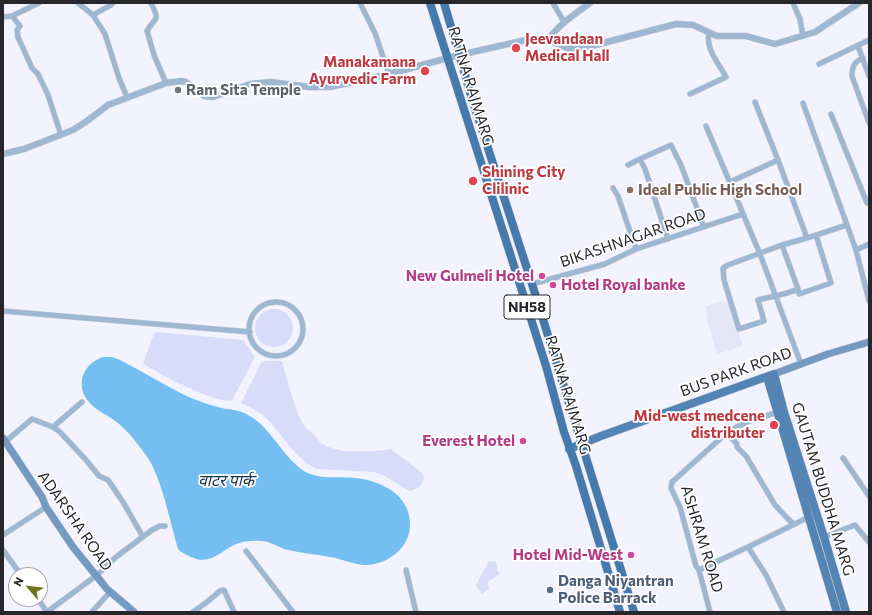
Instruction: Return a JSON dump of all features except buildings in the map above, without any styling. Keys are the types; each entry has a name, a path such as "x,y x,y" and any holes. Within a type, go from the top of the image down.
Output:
{"highway":[{"name":"RATNA RAJMARG","path":"430,3 546,366 569,449 576,466 620,612"},
{"name":"RATNA RAJMARG","path":"444,3 519,248 532,284 634,612"},
{"path":"509,252 519,248"}],"main road":[{"name":"BUS PARK ROAD","path":"569,449 828,354 869,342"},
{"path":"770,376 778,412 837,612"},
{"name":"GAUTAM BUDDHA MARG","path":"770,376 784,412 846,612"},
{"name":"ADARSHA ROAD","path":"4,440 42,497 46,507 73,546 110,592 134,612"}],"street":[{"path":"3,17 12,16 39,3"},
{"path":"78,3 93,15 106,34 119,78 127,96"},
{"path":"93,15 112,5 113,3"},
{"path":"151,3 156,14 156,21 147,31 154,54 166,83"},
{"path":"360,3 375,33 389,74"},
{"path":"553,3 564,22"},
{"path":"548,40 556,29 590,3"},
{"path":"792,3 800,20 803,36"},
{"path":"3,154 24,149 73,130 108,105 127,96 166,83 181,81 186,82 204,96 213,97 250,84 271,82 321,88 389,74 459,55 535,38 548,40 560,46 575,49 676,24 686,24 699,27 717,36 746,36 775,44 815,32 859,3"},
{"path":"12,16 20,26 17,30 18,37 32,68 38,74 48,96 61,135"},
{"path":"690,94 726,77 709,48 709,33"},
{"path":"818,64 869,40"},
{"path":"858,46 869,76"},
{"path":"863,58 857,61 852,68 852,76 869,123"},
{"path":"755,102 808,238"},
{"path":"803,103 856,250 869,301"},
{"path":"831,114 869,202"},
{"path":"706,126 760,254 801,364"},
{"path":"628,165 672,145 704,227"},
{"path":"640,159 645,169 668,239"},
{"path":"730,182 778,160"},
{"path":"613,188 618,196 636,249"},
{"name":"BIKASHNAGAR ROAD","path":"532,284 605,264 636,249 742,214"},
{"path":"798,289 788,294 775,295 758,300 764,322 739,329 724,280 723,268 782,245 847,225"},
{"path":"782,245 799,294 831,283 816,235"},
{"path":"856,250 869,244"},
{"path":"274,302 283,303 291,307 298,313 302,321 303,330 299,342 289,352 281,355 262,352 252,340 250,332 251,319 258,309 265,304 274,302"},
{"path":"3,311 250,332"},
{"path":"53,427 82,402"},
{"name":"ASHRAM ROAD","path":"710,612 708,599 699,570 696,566 680,507 671,488 672,482 730,430 750,421 778,412"},
{"path":"4,440 32,419 53,427 60,432 99,476 108,480 123,502 143,537"},
{"path":"730,430 730,436 737,444 737,448 746,456 770,498 780,511 794,524"},
{"path":"843,458 869,496"},
{"path":"3,535 46,507"},
{"path":"699,570 809,517"},
{"path":"44,607 47,612 97,575 116,556 152,530 160,526 165,526"},
{"path":"824,537 855,526 869,542"},
{"path":"748,547 766,575 784,612"},
{"path":"3,550 15,567"},
{"path":"246,551 293,612"},
{"path":"406,570 416,612"},
{"path":"193,612 220,591 224,590 234,612"},
{"path":"92,612 110,592"}],"shaded area":[{"path":"720,301 729,302 743,346 717,354 708,324 706,306"},
{"path":"270,309 278,309 288,314 292,321 292,335 288,342 278,347 270,347 260,342 258,339 255,332 255,324 260,314 263,312"},
{"path":"157,332 243,340 255,357 232,400 214,398 175,381 145,365 143,363 154,334"},
{"path":"265,361 282,361 299,415 306,428 321,443 328,447 355,452 391,449 422,473 424,478 421,485 410,491 381,474 373,472 317,469 309,465 296,453 267,419 258,412 241,403 261,363"},
{"path":"495,561 498,566 497,570 500,574 488,582 489,589 482,594 476,585 488,562"}],"water":[{"name":"वाटर पार्क","path":"103,357 112,357 120,360 191,398 211,405 239,411 248,415 267,430 297,466 310,474 322,477 356,478 375,482 392,491 405,504 410,523 407,540 403,547 390,558 375,564 366,565 284,549 267,542 258,541 239,543 210,559 204,560 191,557 183,553 178,549 161,487 150,460 126,430 93,406 83,392 83,375 93,362"}],"place":[{"name":"Jeevandaan Medical Hall","path":"516,48"},
{"name":"Manakamana Ayurvedic Farm","path":"425,71"},
{"name":"Ram Sita Temple","path":"178,90"},
{"name":"Shining City Clilinic","path":"473,181"},
{"name":"Ideal Public High School","path":"630,190"},
{"name":"New Gulmeli Hotel","path":"542,276"},
{"name":"Hotel Royal banke","path":"553,285"},
{"name":"Mid-west medcene distributer","path":"774,425"},
{"name":"Everest Hotel","path":"523,441"},
{"name":"Hotel Mid-West","path":"631,555"},
{"name":"Danga Niyantran Police Barrack","path":"550,590"}]}
